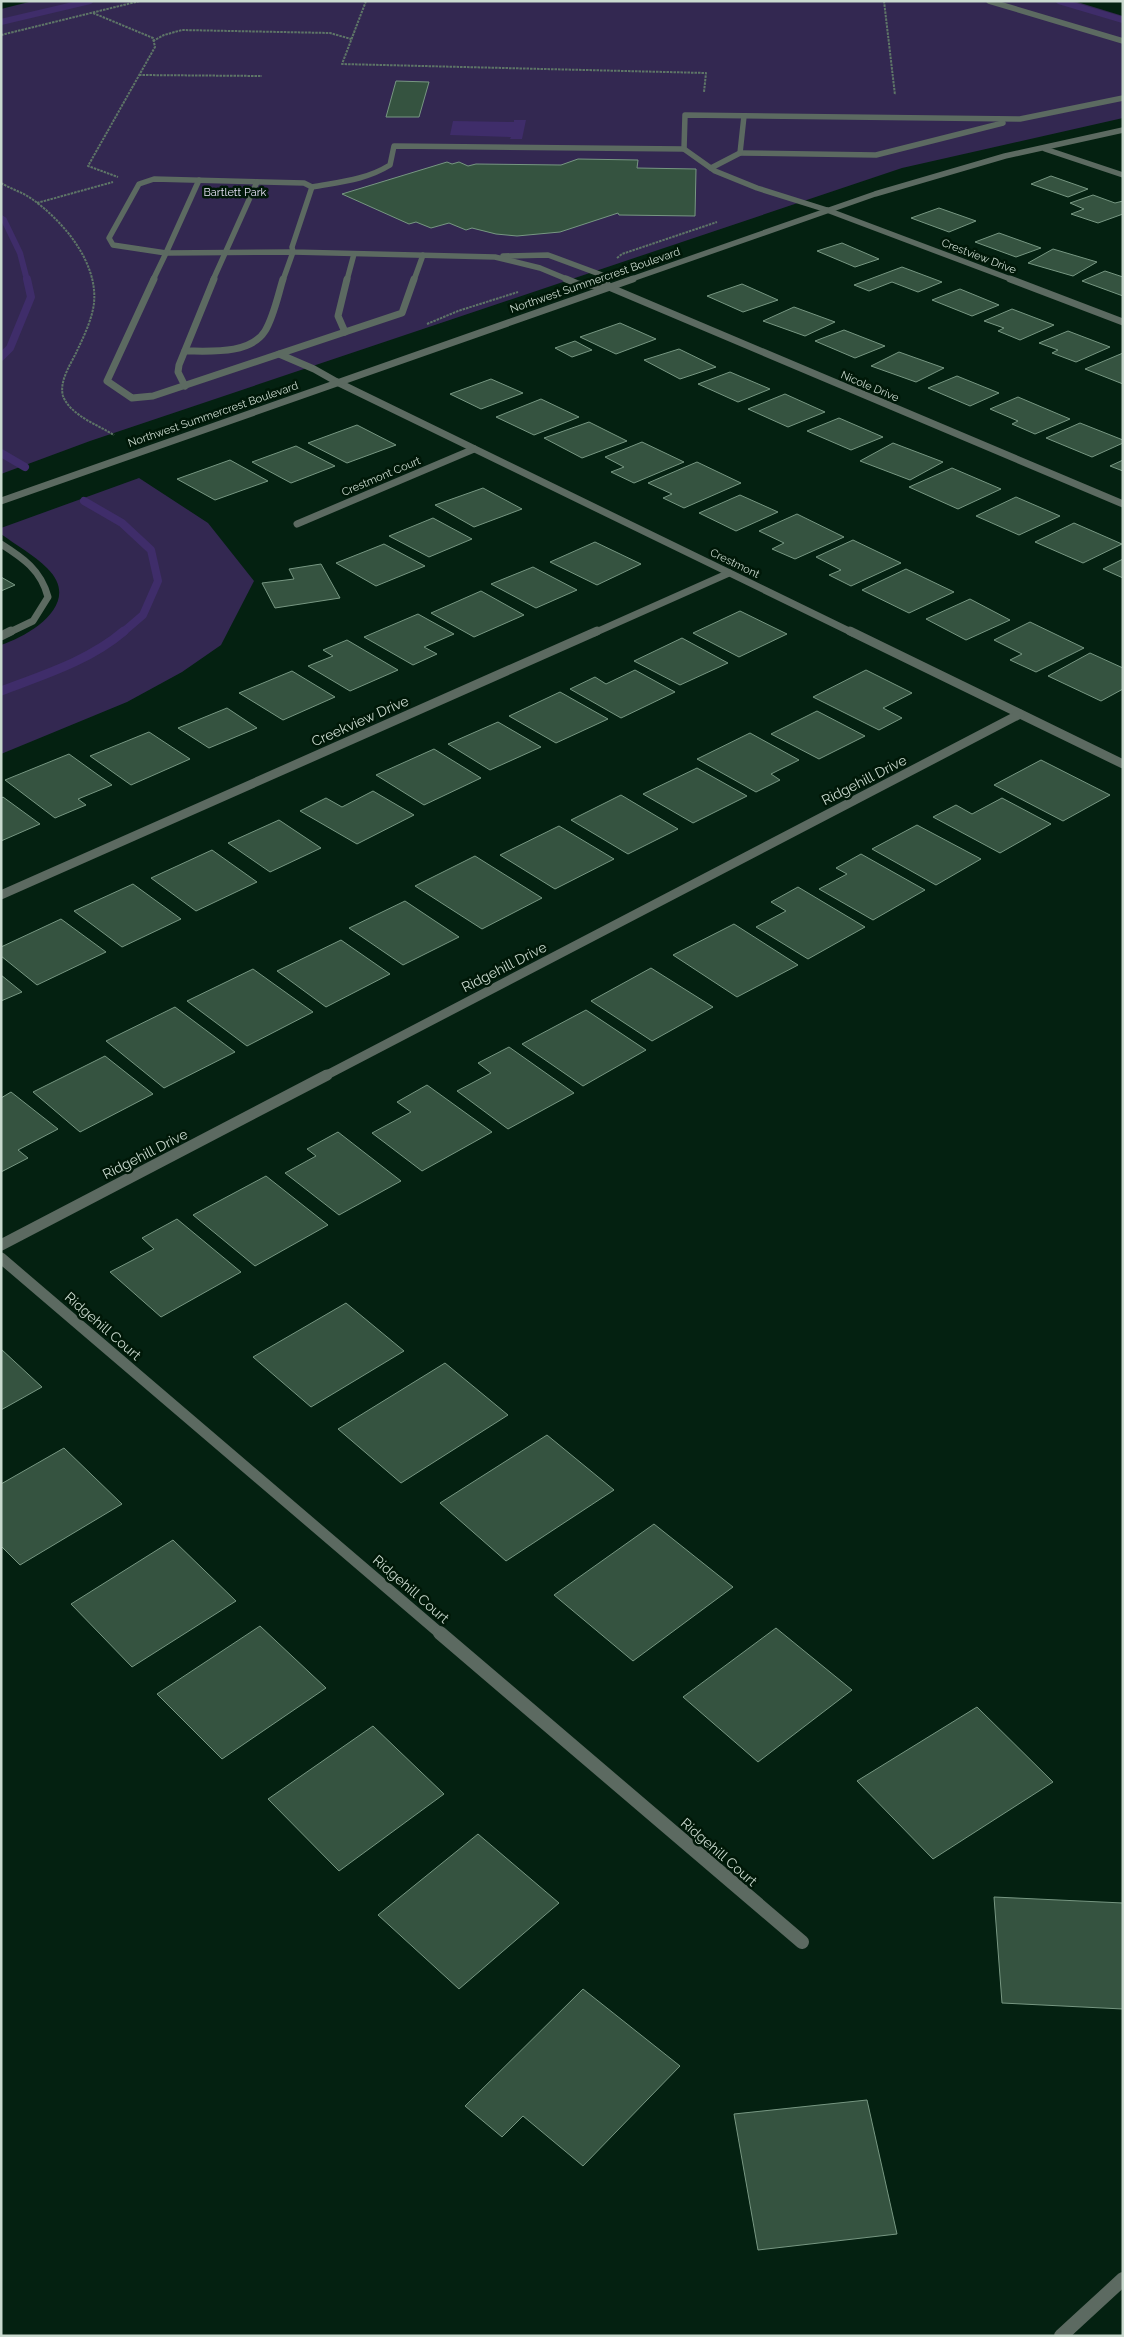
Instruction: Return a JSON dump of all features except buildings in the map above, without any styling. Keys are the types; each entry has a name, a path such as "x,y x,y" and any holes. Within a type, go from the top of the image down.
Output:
{"street":[{"path":"989,1 1123,41"},
{"path":"711,168 740,153 876,155 1020,119 1123,98"},
{"path":"609,287 602,275 548,255 513,254 495,257 293,252 166,254 113,245 109,238 139,184 154,179 304,183 312,187 364,176 384,169 390,164 394,146 684,150 685,115 1020,119"},
{"path":"740,153 744,116"},
{"name":"Northwest Summercrest Boulevard","path":"1,501 828,210 1005,156 1045,149 1123,130"},
{"path":"1045,149 1123,175"},
{"name":"Crestview Drive","path":"684,150 711,168 757,188 828,210 1123,322"},
{"path":"199,180 107,381 132,398 153,396 402,313 423,255"},
{"path":"184,386 178,372 185,351 224,253 257,182"},
{"path":"185,351 245,348 259,339 265,331 293,252 292,247 312,187"},
{"path":"344,332 338,316 338,308 354,254"},
{"path":"495,257 540,268 578,284 609,287"},
{"name":"Nicole Drive","path":"609,287 1123,504"},
{"name":"Crestmont","path":"279,354 314,369 474,449 1123,764"},
{"name":"Crestmont Court","path":"297,524 474,449"},
{"path":"1,544 22,557 40,574 48,597 33,621 1,636"},
{"name":"Creekview Drive","path":"1,895 729,573"},
{"name":"Ridgehill Drive","path":"1,1245 1020,714"},
{"name":"Ridgehill Court","path":"1,1258 802,1942"},
{"path":"1061,2336 1123,2279"}],"path":[{"path":"1,35 140,1"},
{"path":"366,1 342,64 706,72 704,92"},
{"path":"884,1 895,97"},
{"path":"36,203 124,179 88,166 154,46 152,38 93,13"},
{"path":"153,41 164,35 182,30 330,33 351,39"},
{"path":"139,75 262,76"},
{"path":"1,183 36,203 73,239 86,261 93,286 94,303 64,378 62,390 66,402 78,412 118,437"}],"green space":[{"name":"Bartlett Park","path":"33,1 1074,1 1123,16 1123,118 902,168 90,441 1,474 1,9"},
{"path":"139,478 208,523 254,581 221,645 182,672 127,702 1,754 1,645 26,634 49,616 56,605 59,593 57,581 47,568 31,554 1,534 1,528"}],"shaded area":[{"path":"514,120 526,120 522,139 450,135 453,121 514,122"}],"waterway":[{"path":"1,22 90,1"},
{"path":"1059,1 1123,20"},
{"path":"1,218 4,220 20,253 27,280"},
{"path":"1,357 10,348 31,297 27,279"},
{"path":"1,453 25,467"},
{"path":"84,501 122,523 151,550 158,581 143,615 122,633"},
{"path":"1,691 81,659 110,642 124,631"}]}
